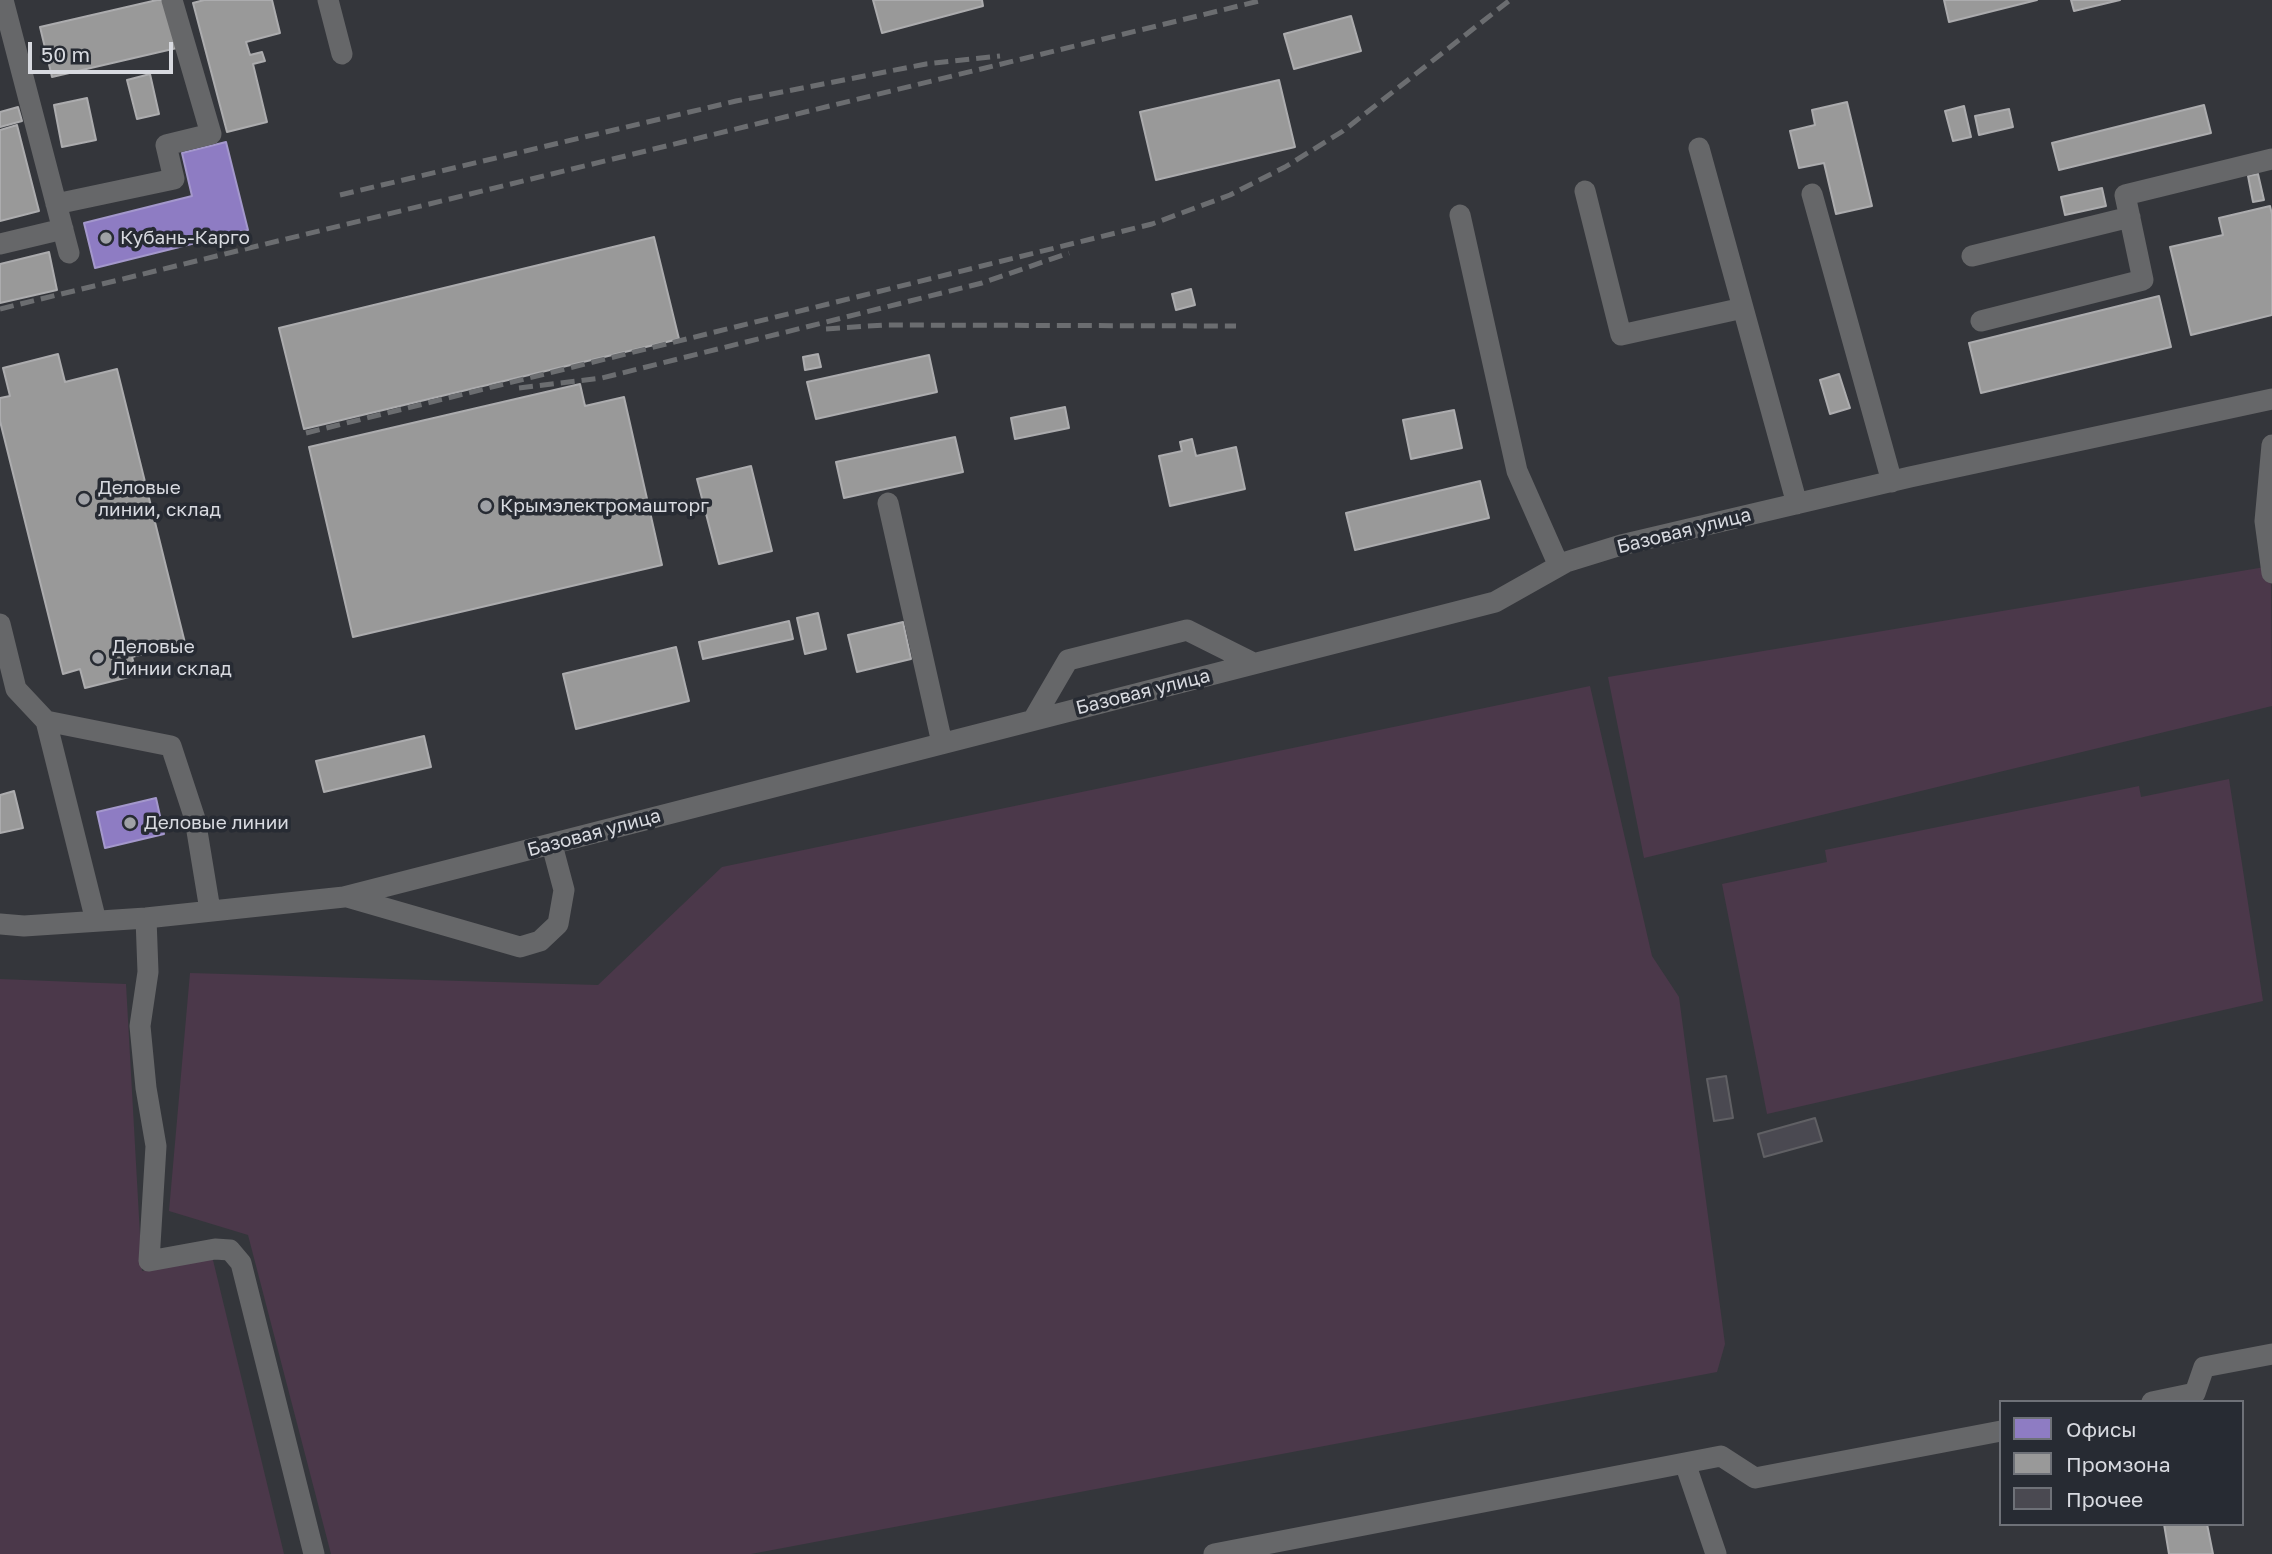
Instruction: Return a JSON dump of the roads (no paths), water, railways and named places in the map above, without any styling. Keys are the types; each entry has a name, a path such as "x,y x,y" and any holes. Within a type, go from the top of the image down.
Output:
{"street":[{"path":"3,0 69,253"},
{"path":"56,204 174,179 166,145 211,134 172,0"},
{"path":"328,0 342,54"},
{"path":"1699,148 1797,503"},
{"path":"1981,321 2143,280 2125,195 2272,159"},
{"path":"1585,191 1621,335 1743,308"},
{"path":"1812,194 1892,482"},
{"path":"1460,215 1517,471 1559,566"},
{"path":"1972,256 2130,217"},
{"path":"0,244 63,229"},
{"name":"Базовая улица","path":"0,924 24,926 146,918 344,897 1495,602 1559,566 1621,545 1797,503 2272,399"},
{"path":"2272,445 2265,521 2272,573"},
{"path":"888,503 942,743"},
{"path":"0,624 16,689 46,721 96,921"},
{"path":"1032,720 1068,660 1187,631 1253,663"},
{"path":"46,721 171,746 195,819 210,910"},
{"path":"344,897 520,947 540,941 558,924 564,890 552,845"},
{"path":"146,918 148,972 140,1026 146,1088 156,1146 149,1261 215,1249 230,1250 241,1263 314,1554"},
{"path":"2162,1400 2195,1393 2204,1367 2272,1354"},
{"path":"1214,1554 1721,1455 1755,1478 1999,1431"},
{"path":"1685,1463 1716,1554"}],"railway":[{"path":"0,309 1263,0"},
{"path":"306,433 1152,224 1230,195 1285,167 1343,131 1510,0"},
{"path":"340,195 736,101 926,64 1000,56"},
{"path":"519,388 602,378 982,283 1069,253"},
{"path":"826,329 884,325 1236,326"}],"place":[{"name":"Кубань-Карго","path":"106,238"},
{"name":"Деловые линии, склад","path":"84,499"},
{"name":"Крымэлектромашторг","path":"486,506"},
{"name":"Деловые Линии склад","path":"98,658"},
{"name":"Деловые линии","path":"130,823"}]}
